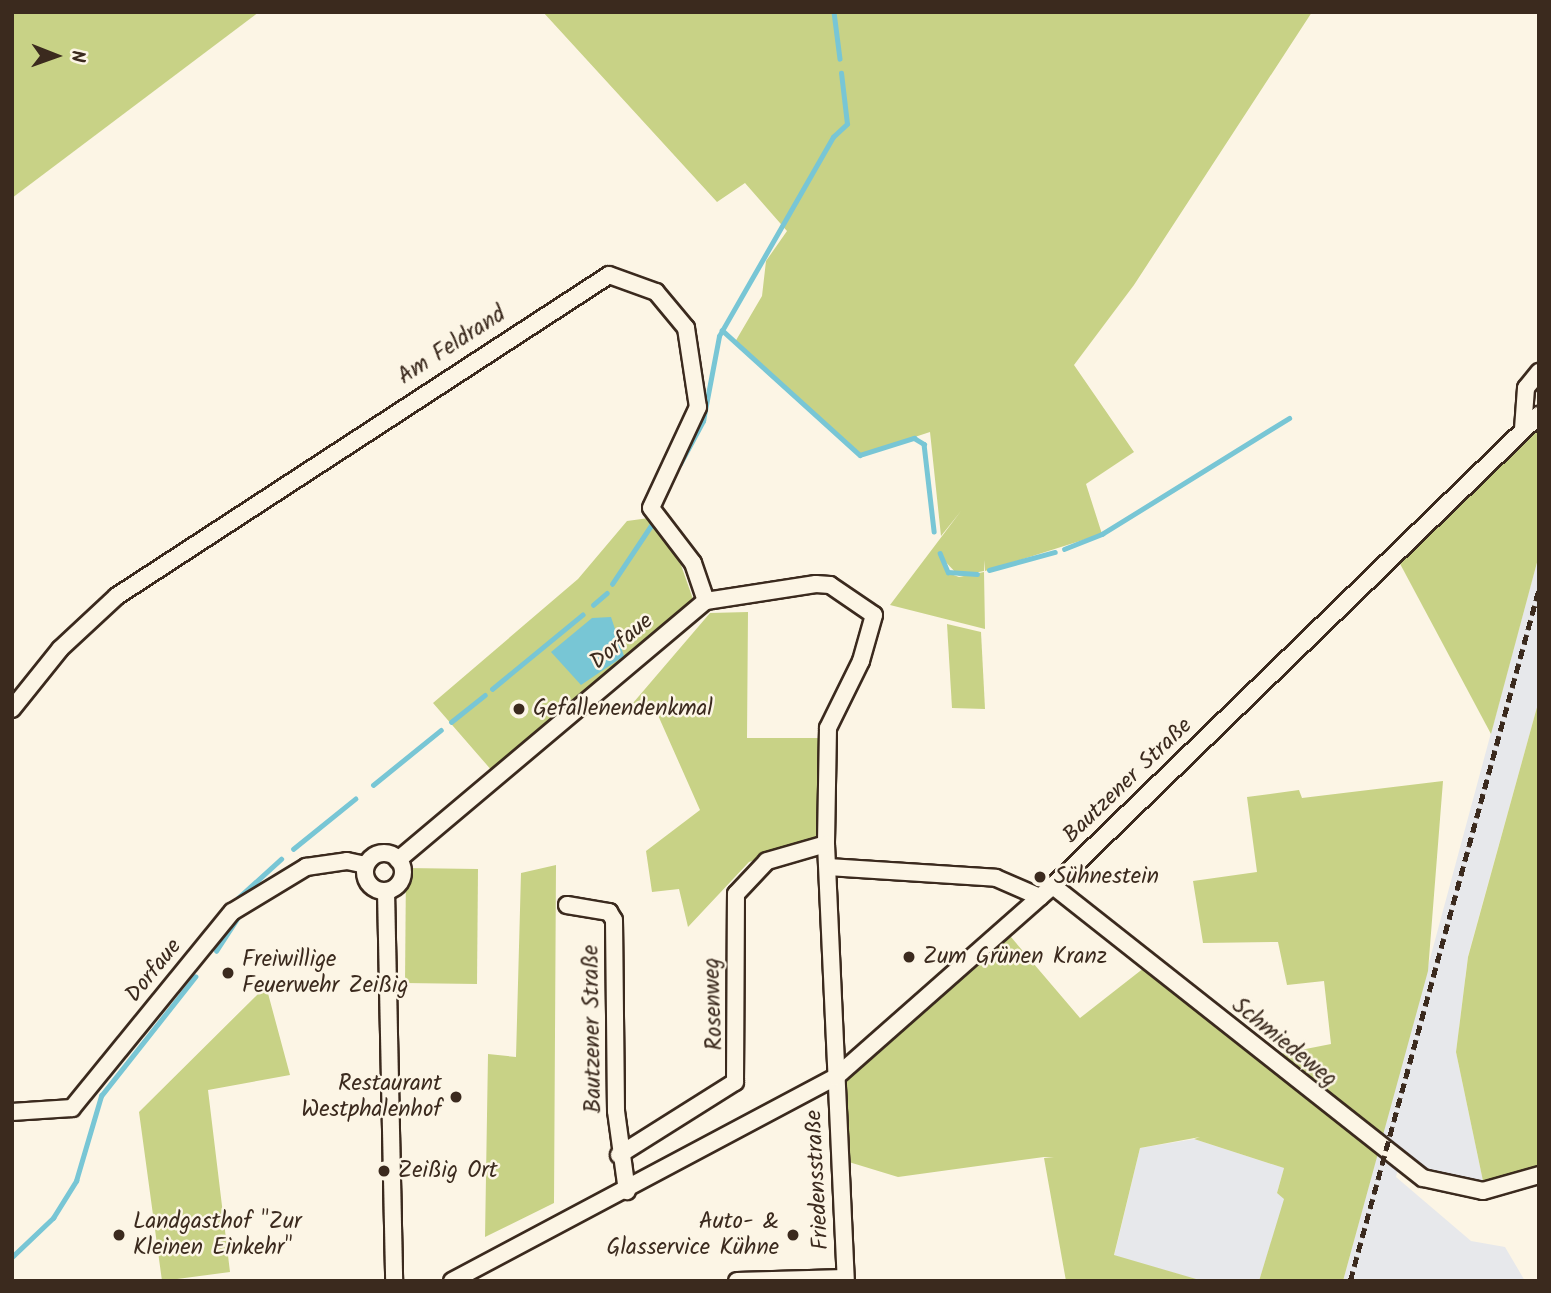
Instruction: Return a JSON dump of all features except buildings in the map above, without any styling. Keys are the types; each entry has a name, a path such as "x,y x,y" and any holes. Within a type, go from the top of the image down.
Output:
{"street":[{"name":"Am Feldrand","path":"12,709 60,649 117,596 609,275 656,292 686,328 698,407 651,508 692,563 706,601"},
{"path":"1523,429 1526,388 1539,372"},
{"name":"Bautzener Straße","path":"452,1281 627,1191 836,1077 928,1002 1053,886 1539,415"},
{"path":"706,601 816,584 858,601 874,615 861,661 828,728 826,844 836,1077"},
{"name":"Dorfaue","path":"12,1112 72,1108 232,912 306,867 347,861 366,865 380,853 398,860 706,601"},
{"name":"Rosenweg","path":"619,1155 735,1082 736,894 766,861 826,844"},
{"path":"386,891 402,878 398,860"},
{"path":"366,865 369,884 386,891"},
{"path":"828,867 996,878 1040,897"},
{"name":"Schmiedeweg","path":"1053,886 1400,1163 1448,1188 1506,1188 1539,1175"},
{"path":"386,891 394,1281"},
{"name":"Bautzener Straße","path":"567,905 609,912 614,920 619,1155 627,1191"},
{"name":"Friedensstraße","path":"836,1077 846,1279"},
{"path":"737,1281 846,1279"}],"shaded area":[{"path":"1539,555 1539,700 1468,956 1456,1052 1483,1181 1451,1181 1401,1157 1396,1177 1471,1241 1505,1247 1525,1281 1343,1281"},
{"path":"1194,1139 1284,1168 1277,1193 1285,1198 1259,1281 1203,1281 1114,1256 1140,1148"}],"green space":[{"path":"12,12 259,12 12,198"},
{"path":"543,12 1312,12 1134,285 1074,365 1134,452 1086,484 1102,534 985,571 984,560 984,571 959,576 940,556 948,573 959,577 984,572 985,629 890,605 961,511 941,536 930,432 860,455 735,342 762,296 766,261 787,231 745,183 717,202"},
{"path":"1539,429 1539,555 1491,734 1398,560"},
{"path":"649,518 681,565 693,599 493,772 433,703 578,579 627,521"},
{"path":"748,612 747,738 819,738 817,838 749,862 688,927 679,889 652,892 646,851 700,810 657,713 633,703 710,613"},
{"path":"947,624 981,632 985,709 952,708"},
{"path":"1539,700 1539,1166 1483,1181 1456,1052 1468,957"},
{"path":"1443,781 1428,971 1343,1281 1259,1281 1284,1199 1277,1193 1284,1168 1194,1139 1200,1137 1140,1148 1114,1255 1203,1281 1066,1281 1044,1158 1054,1158 1044,1157 898,1177 839,1159 836,1077 1005,930 1080,1018 1149,964 1265,1057 1331,1044 1324,981 1287,985 1278,942 1203,943 1193,881 1257,872 1247,797 1299,790 1302,798"},
{"path":"556,865 554,1203 485,1237 488,1054 516,1057 521,873"},
{"path":"406,868 478,869 477,984 405,983"},
{"path":"266,986 290,1075 208,1090 230,1272 162,1281 139,1112"}],"water":[{"path":"611,617 624,656 581,685 551,652 592,618"}],"waterway":[{"path":"834,12 840,59"},
{"path":"680,464 703,421 719,336 833,137 847,124 841,73"},
{"path":"722,330 860,455 914,438 924,444 934,531"},
{"path":"1064,549 1102,534 1289,418"},
{"path":"612,584 654,521"},
{"path":"989,570 1055,552"},
{"path":"940,553 948,572 977,574"},
{"path":"593,605 607,593"},
{"path":"492,689 582,615"},
{"path":"451,722 485,695"},
{"path":"373,785 441,730"},
{"path":"293,849 355,799"},
{"path":"238,898 281,859"},
{"path":"216,951 240,914"},
{"path":"12,1257 53,1218 76,1181 101,1096 195,977"}],"railway":[{"path":"1350,1281 1539,588"}],"place":[{"name":"Gefallenendenkmal","path":"519,709"},
{"name":"Sühnestein","path":"1040,877"},
{"name":"Zum Grünen Kranz","path":"909,957"},
{"name":"Freiwillige Feuerwehr Zeißig","path":"228,973"},
{"name":"Restaurant Westphalenhof","path":"456,1097"},
{"name":"Zeißig Ort","path":"384,1171"},
{"name":"Landgasthof \"Zur Kleinen Einkehr\"","path":"119,1235"},
{"name":"Auto- & Glasservice Kühne","path":"793,1235"}]}
